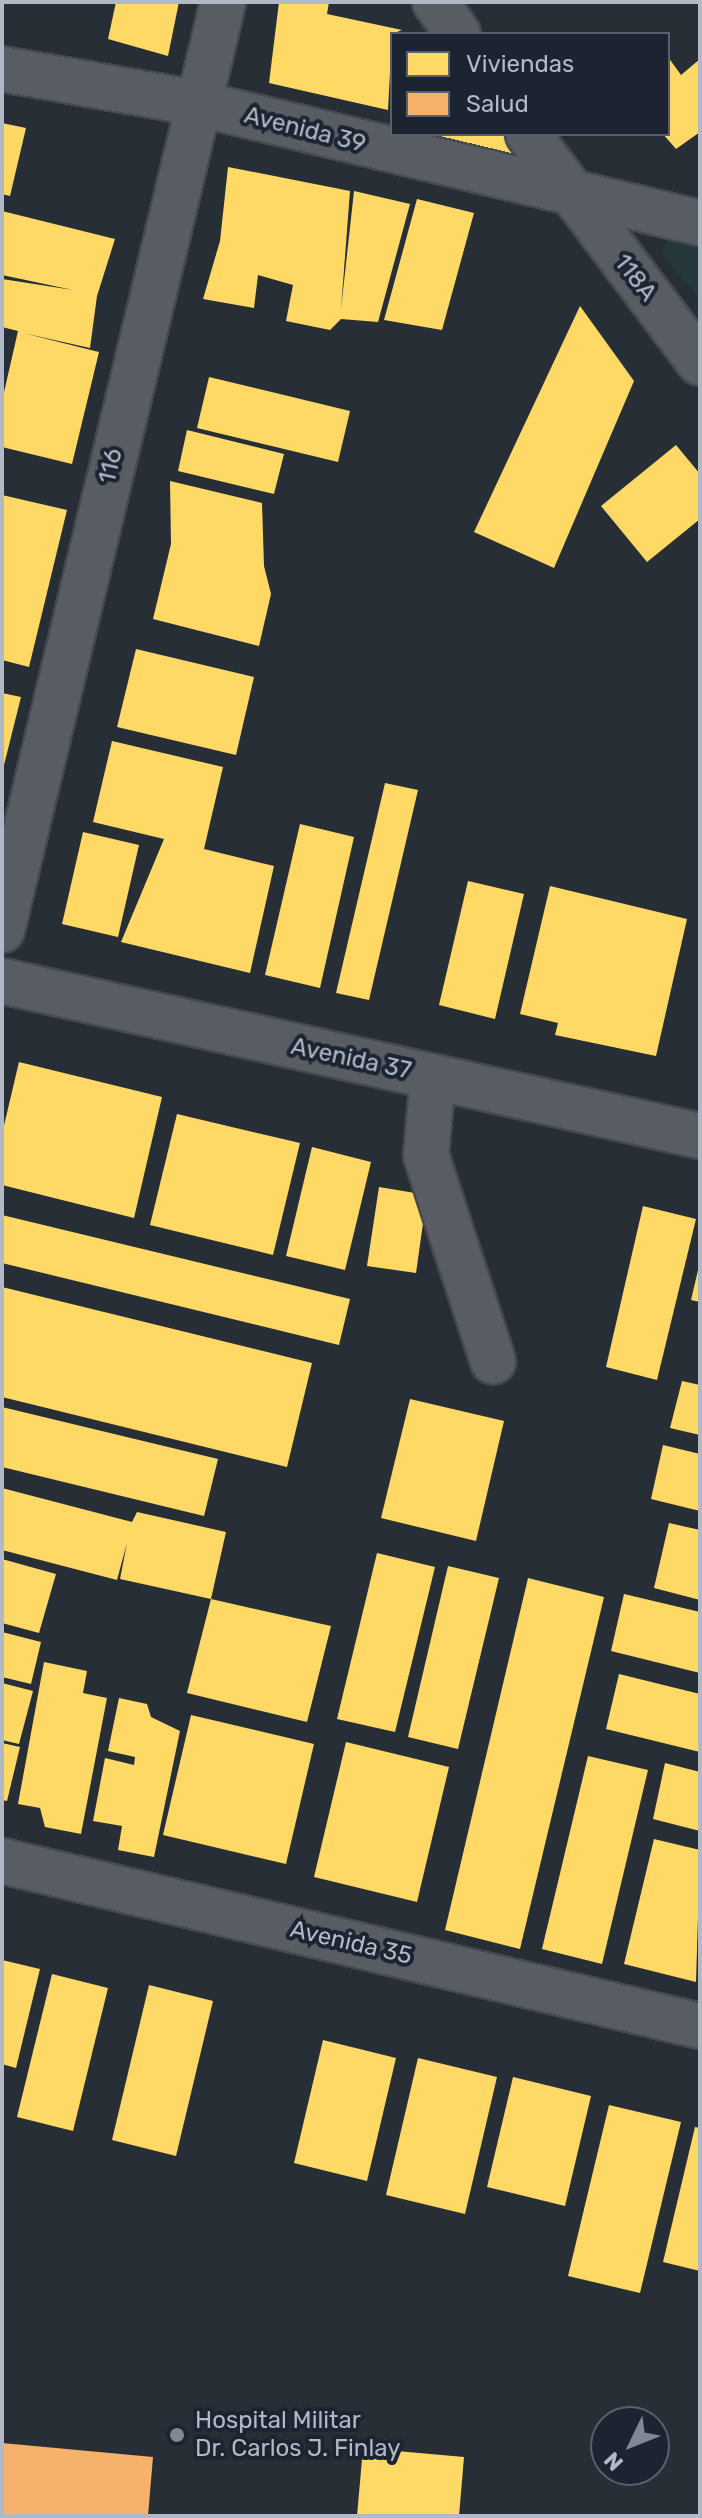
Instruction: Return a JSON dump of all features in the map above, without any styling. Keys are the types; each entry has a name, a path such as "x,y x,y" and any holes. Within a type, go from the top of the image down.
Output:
{"street":[{"name":"116","path":"2,930 196,103 223,2"},
{"path":"435,2 457,32"},
{"name":"Avenida 39","path":"2,69 196,103 700,223"},
{"name":"118A","path":"529,136 700,363"},
{"name":"Avenida 37","path":"2,981 700,1136"},
{"path":"433,1077 426,1155 493,1361"},
{"name":"Avenida 35","path":"2,1861 700,2026"}],"shaded area":[{"path":"671,233 700,240 700,299 662,254"}],"building: Viviendas":[{"path":"116,2 179,2 168,56 108,39"},
{"path":"279,2 329,2 327,14 402,30 390,32 388,110 269,83"},
{"path":"700,59 700,132 676,149 665,136 670,136 670,60 681,75"},
{"path":"2,123 26,128 10,196 2,194"},
{"path":"441,136 508,136 519,153 496,159"},
{"path":"228,167 350,191 341,309 354,191 410,204 378,322 341,319 330,330 286,321 293,285 258,275 254,308 203,299 220,241"},
{"path":"417,199 474,213 442,330 384,320"},
{"path":"2,211 115,239 97,296 90,348 23,333 99,352 72,464 2,447 2,401 18,331 2,327 2,279 73,290 2,275"},
{"path":"580,306 634,381 554,568 474,532"},
{"path":"209,377 350,411 338,462 197,428"},
{"path":"187,430 284,454 274,494 178,471"},
{"path":"676,445 700,474 700,519 647,562 601,506"},
{"path":"170,481 262,503 264,566 271,594 259,646 153,619 171,544"},
{"path":"2,495 67,510 29,667 2,660"},
{"path":"136,649 254,677 236,755 117,727"},
{"path":"2,693 21,697 3,769 2,769"},
{"path":"112,741 223,767 204,849 274,866 250,973 121,942 164,839 93,822"},
{"path":"385,783 418,790 369,1000 336,993"},
{"path":"300,824 354,837 320,988 265,975"},
{"path":"83,832 139,845 118,937 62,924"},
{"path":"468,881 524,894 495,1019 439,1005"},
{"path":"550,886 687,919 656,1056 555,1035 558,1023 520,1014"},
{"path":"19,1062 162,1097 134,1218 2,1185 2,1134"},
{"path":"177,1114 300,1143 273,1255 150,1225"},
{"path":"312,1147 371,1162 345,1270 286,1256"},
{"path":"379,1187 427,1195 416,1273 367,1266"},
{"path":"643,1206 696,1219 657,1380 606,1367"},
{"path":"2,1215 350,1299 339,1345 2,1263"},
{"path":"700,1266 700,1302 691,1300"},
{"path":"2,1287 312,1363 287,1467 2,1397"},
{"path":"682,1381 700,1385 700,1435 670,1428"},
{"path":"410,1399 504,1421 476,1541 381,1518"},
{"path":"2,1407 218,1459 204,1516 2,1467"},
{"path":"663,1445 700,1454 700,1511 651,1499"},
{"path":"2,1488 132,1522 137,1512 226,1532 211,1599 120,1579 127,1543 117,1580 2,1550"},
{"path":"669,1523 700,1530 700,1600 654,1588"},
{"path":"377,1553 435,1567 395,1732 337,1719"},
{"path":"2,1559 56,1574 39,1633 2,1623"},
{"path":"448,1566 499,1578 458,1749 408,1737"},
{"path":"528,1578 604,1597 520,1949 445,1930"},
{"path":"624,1594 700,1612 700,1673 611,1651"},
{"path":"211,1599 331,1626 307,1722 187,1693"},
{"path":"2,1632 41,1642 31,1684 2,1677"},
{"path":"44,1662 87,1671 83,1693 107,1698 81,1834 45,1827 40,1808 18,1804"},
{"path":"619,1674 700,1694 700,1752 606,1729"},
{"path":"2,1683 33,1691 19,1744 2,1740"},
{"path":"119,1698 147,1704 151,1717 180,1731 154,1857 118,1850 122,1826 93,1821 105,1758 134,1765 135,1757 108,1751"},
{"path":"191,1715 314,1744 286,1864 163,1835"},
{"path":"346,1742 449,1767 417,1902 314,1877"},
{"path":"2,1743 20,1747 7,1801 2,1800"},
{"path":"588,1756 648,1770 602,1964 542,1949"},
{"path":"665,1763 700,1772 700,1831 653,1819"},
{"path":"654,1839 700,1850 696,1982 624,1964"},
{"path":"2,1960 40,1969 16,2068 2,2064"},
{"path":"52,1974 108,1988 73,2131 17,2117"},
{"path":"149,1985 213,2001 176,2156 112,2140"},
{"path":"323,2040 396,2058 367,2181 294,2163"},
{"path":"418,2058 497,2077 465,2214 386,2195"},
{"path":"513,2077 591,2096 565,2206 487,2187"},
{"path":"609,2105 681,2122 640,2293 568,2276"},
{"path":"695,2127 700,2128 700,2271 663,2262"},
{"path":"363,2448 464,2457 459,2516 357,2516"}],"building: Salud":[{"path":"2,2443 153,2457 148,2516 2,2516"}],"place":[{"name":"Hospital Militar Dr. Carlos J. Finlay","path":"177,2435"}]}
